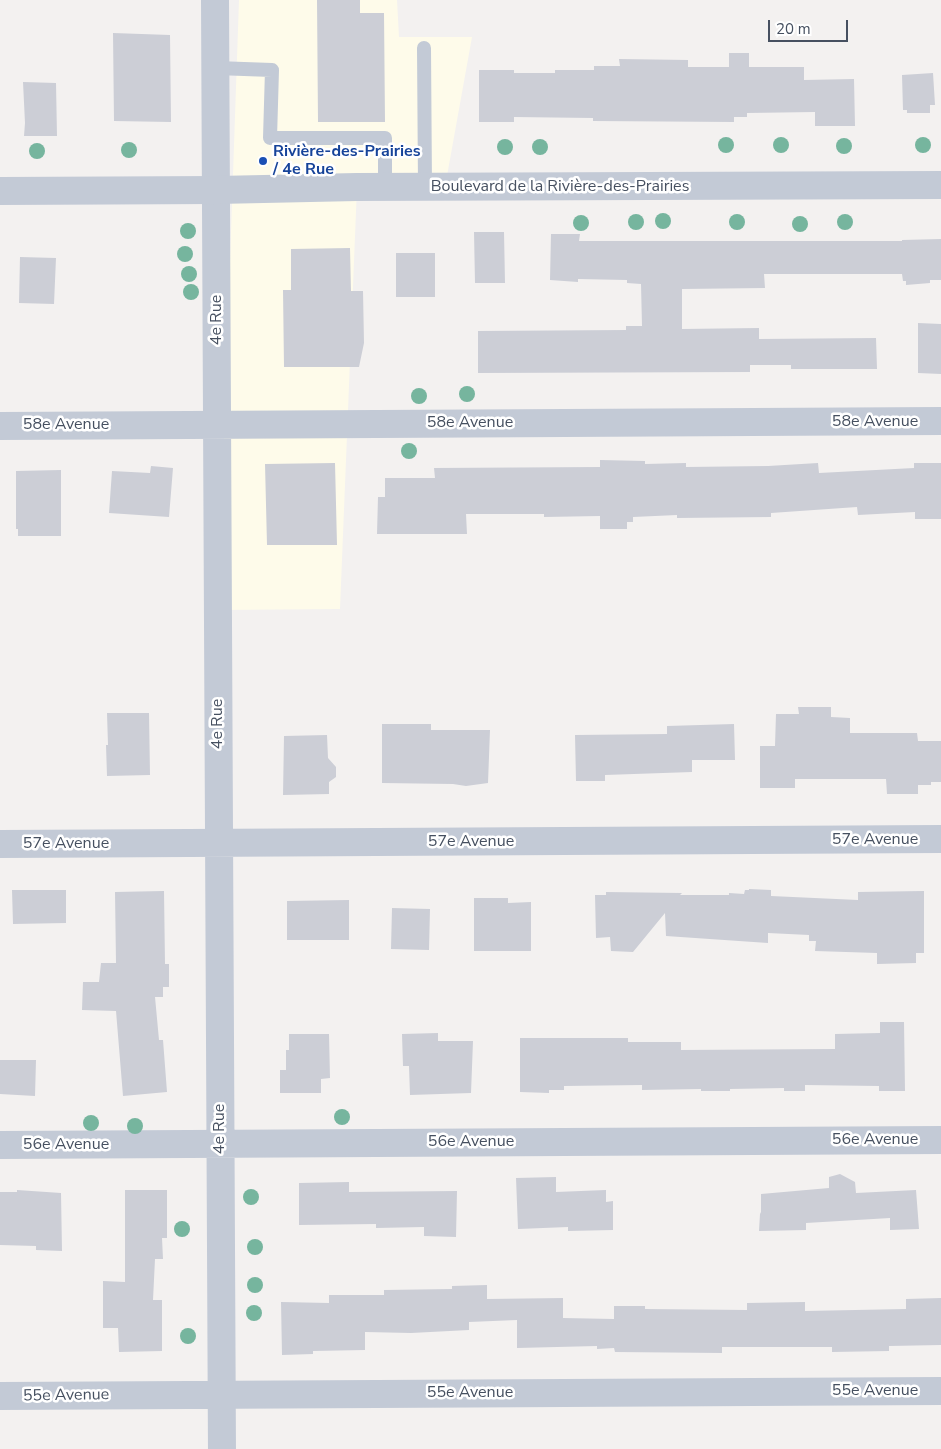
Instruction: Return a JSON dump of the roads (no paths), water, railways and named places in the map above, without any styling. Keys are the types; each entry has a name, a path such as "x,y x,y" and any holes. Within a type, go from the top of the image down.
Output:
{"street":[{"name":"4e Rue","path":"215,0 222,1449"},
{"name":"Boulevard de la Rivière-des-Prairies","path":"0,191 385,187 941,185"},
{"name":"58e Avenue","path":"0,426 941,421"},
{"name":"57e Avenue","path":"0,844 941,840"},
{"name":"56e Avenue","path":"0,1145 941,1140"},
{"name":"55e Avenue","path":"0,1396 941,1390"}],"lane":[{"path":"424,48 425,187"},
{"path":"216,68 272,70 270,138 385,138 385,187"}],"place":[{"name":"Rivière-des-Prairies / 4e Rue","path":"263,161"}]}
